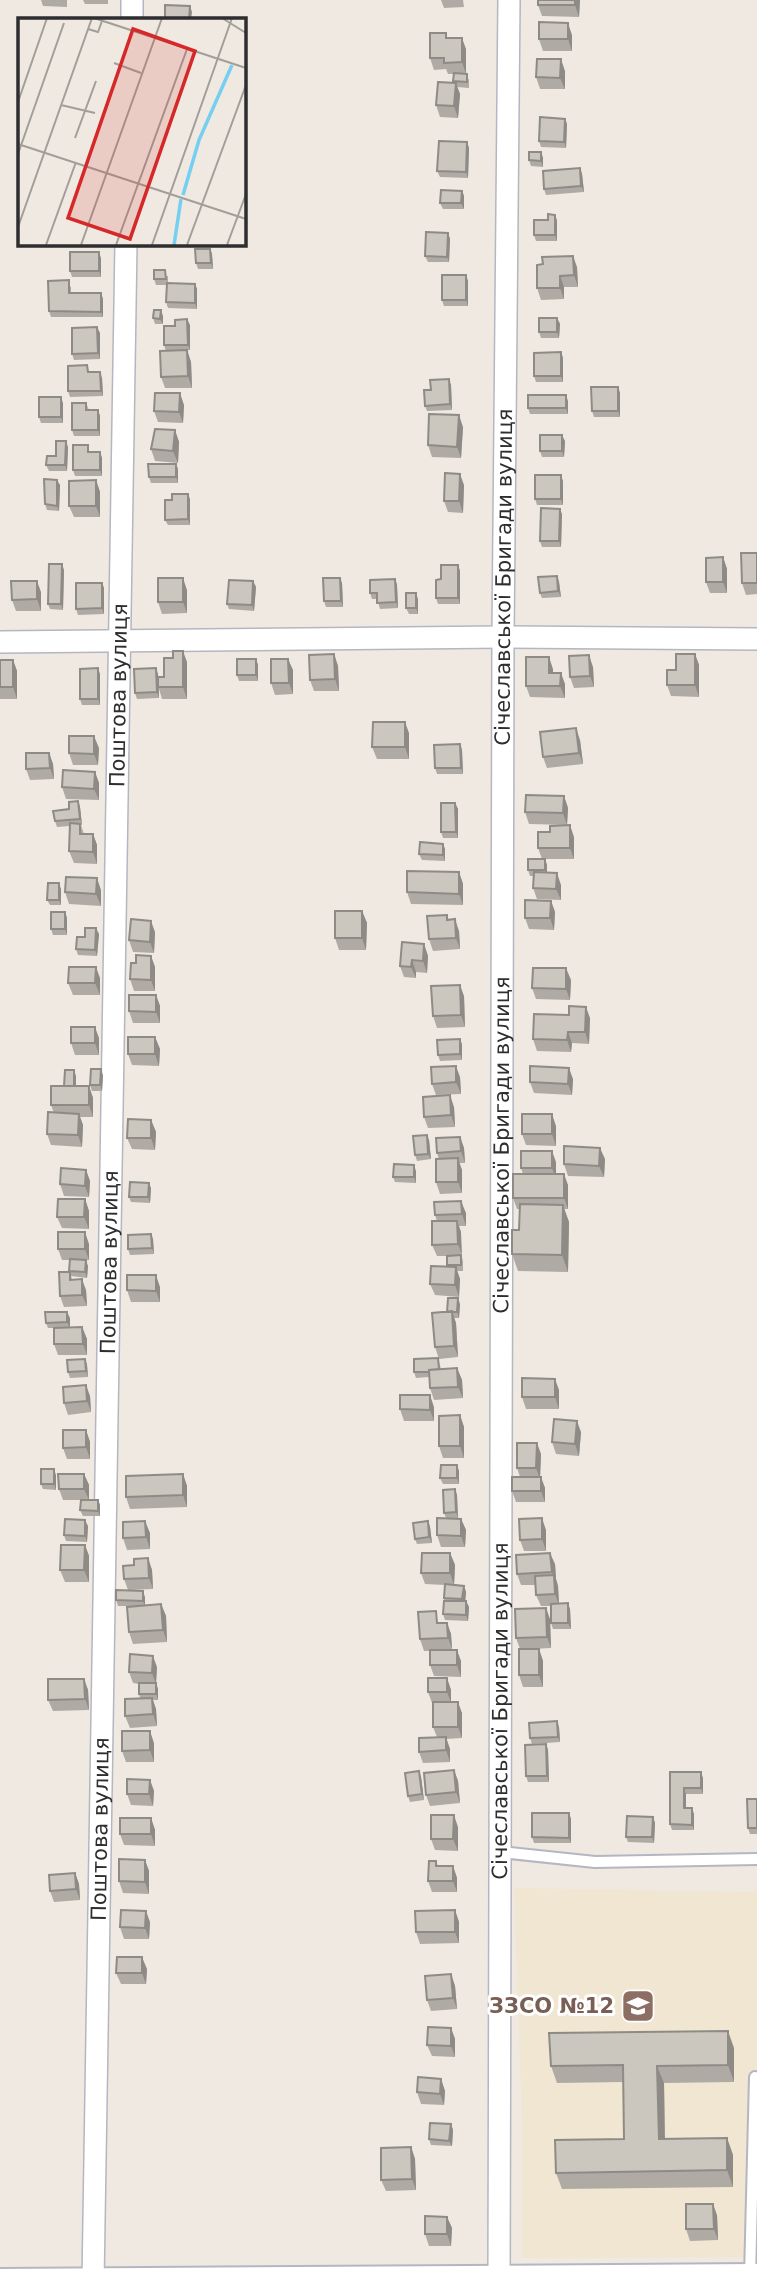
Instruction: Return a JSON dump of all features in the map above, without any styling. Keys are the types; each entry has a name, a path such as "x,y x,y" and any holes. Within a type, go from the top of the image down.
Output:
{"street":[{"path":"132,0 132,18"},
{"name":"Січеславської Бригади вулиця","path":"499,2284 503,637 509,0"},
{"name":"Поштова вулиця","path":"93,2281 126,245"},
{"path":"0,642 503,637 757,639"},
{"path":"0,2282 570,2284 661,2283 753,2277"}],"lane":[{"path":"500,1852 595,1862 757,1859"},
{"path":"753,2277 755,2077"}],"shaded area":[{"name":"ЗЗСО №12","path":"757,1887 757,2257 522,2258 522,2121 514,1888 754,1892"}],"building":[{"path":"538,0 575,0 575,5 538,5"},
{"path":"165,5 190,6 189,18 165,18"},
{"path":"539,22 568,23 568,39 539,39"},
{"path":"430,33 446,33 446,38 462,38 462,62 444,63 444,58 430,58"},
{"path":"537,59 561,59 560,78 536,77"},
{"path":"454,73 467,74 467,82 453,81"},
{"path":"438,82 456,83 454,106 436,105"},
{"path":"540,117 565,119 564,142 539,141"},
{"path":"439,141 467,142 466,172 437,171"},
{"path":"529,152 541,152 541,161 529,160"},
{"path":"580,168 581,186 544,189 543,171"},
{"path":"441,190 462,191 461,203 440,203"},
{"path":"548,214 555,215 555,235 534,235 534,220 548,220"},
{"path":"426,232 448,233 447,257 425,256"},
{"path":"195,249 210,249 211,263 196,263"},
{"path":"70,252 99,252 99,271 70,271"},
{"path":"573,256 574,275 560,276 560,288 537,288 537,265 543,264 542,257"},
{"path":"154,270 165,270 166,279 154,279"},
{"path":"442,275 466,275 466,300 442,300"},
{"path":"69,280 69,293 101,293 101,312 49,311 48,281"},
{"path":"167,283 195,284 195,303 166,302"},
{"path":"154,310 161,310 160,319 153,318"},
{"path":"539,318 557,318 557,332 539,332"},
{"path":"187,319 188,345 164,345 164,326 175,326 175,320"},
{"path":"97,327 98,353 72,354 72,328"},
{"path":"187,350 188,376 161,377 160,351"},
{"path":"561,352 561,376 534,376 534,353"},
{"path":"87,365 88,372 100,372 101,391 68,391 68,366"},
{"path":"449,379 450,404 425,406 424,390 431,390 430,380"},
{"path":"591,387 618,387 618,411 592,411"},
{"path":"155,393 180,393 179,412 154,411"},
{"path":"528,395 566,395 566,408 528,408"},
{"path":"39,397 61,397 61,417 39,417"},
{"path":"72,403 86,403 86,410 98,410 98,430 72,430"},
{"path":"429,414 459,415 457,447 428,445"},
{"path":"155,429 175,430 173,451 151,449"},
{"path":"540,435 562,435 562,451 540,451"},
{"path":"56,441 66,441 65,465 46,465 47,456 56,456"},
{"path":"73,445 88,445 88,452 100,452 100,470 73,470"},
{"path":"148,464 176,464 176,477 149,477"},
{"path":"445,473 460,474 459,501 444,501"},
{"path":"535,475 561,475 561,499 535,499"},
{"path":"44,479 57,480 57,506 45,504"},
{"path":"96,480 96,506 69,506 69,481"},
{"path":"172,494 188,494 188,519 165,520 165,500 172,500"},
{"path":"541,508 560,509 559,541 540,541"},
{"path":"741,553 757,553 757,583 742,583"},
{"path":"723,557 723,582 706,582 706,558"},
{"path":"49,564 62,564 61,604 48,604"},
{"path":"441,565 458,565 458,598 436,598 436,580 441,579"},
{"path":"557,576 558,591 540,593 538,577"},
{"path":"158,578 183,578 183,602 158,602"},
{"path":"323,578 340,578 341,601 324,601"},
{"path":"395,579 396,602 377,603 377,593 370,593 370,580"},
{"path":"229,580 253,581 252,605 227,604"},
{"path":"11,581 37,581 37,599 12,600"},
{"path":"76,583 102,583 102,608 76,609"},
{"path":"406,593 416,593 416,608 406,608"},
{"path":"173,651 183,651 183,687 158,687 158,677 164,677 164,658 173,658"},
{"path":"334,654 335,679 310,680 309,655"},
{"path":"676,654 695,654 695,685 667,685 667,670 676,670"},
{"path":"589,655 590,676 570,677 569,656"},
{"path":"526,657 549,657 549,673 561,673 560,686 526,686"},
{"path":"237,659 256,659 256,675 237,675"},
{"path":"271,659 288,659 289,683 271,683"},
{"path":"0,660 13,660 13,687 0,687"},
{"path":"98,668 98,699 80,699 80,669"},
{"path":"156,668 157,692 135,693 134,669"},
{"path":"373,722 405,722 405,747 372,747"},
{"path":"576,728 579,753 543,757 540,732"},
{"path":"69,736 94,736 94,754 69,753"},
{"path":"460,744 461,768 435,768 434,745"},
{"path":"26,753 49,753 50,768 26,769"},
{"path":"63,770 95,772 94,789 62,787"},
{"path":"526,795 564,796 563,813 525,812"},
{"path":"78,801 80,819 55,821 53,811 69,809 69,802"},
{"path":"441,803 455,803 456,832 441,832"},
{"path":"70,823 80,824 80,834 93,834 93,852 69,851"},
{"path":"570,825 570,848 538,848 538,832 550,832 550,826"},
{"path":"420,842 443,844 443,855 419,854"},
{"path":"528,859 545,859 545,870 528,870"},
{"path":"407,871 459,872 459,894 407,892"},
{"path":"534,872 557,873 556,889 533,888"},
{"path":"66,877 97,878 96,894 65,892"},
{"path":"48,883 59,883 59,900 47,900"},
{"path":"525,900 551,901 550,918 525,918"},
{"path":"335,911 362,911 362,938 335,938"},
{"path":"51,912 65,912 65,929 51,929"},
{"path":"447,915 447,920 455,919 456,938 429,939 427,916"},
{"path":"131,919 151,921 150,942 129,940"},
{"path":"85,928 96,928 95,950 76,949 77,937 85,937"},
{"path":"402,942 424,944 423,961 412,960 411,967 400,966"},
{"path":"136,955 151,956 151,980 130,979 131,963 136,963"},
{"path":"69,967 96,967 95,983 68,983"},
{"path":"533,968 566,968 566,989 532,988"},
{"path":"460,985 461,1015 433,1016 431,986"},
{"path":"129,995 156,995 156,1012 129,1011"},
{"path":"569,1006 586,1007 585,1032 568,1032 567,1040 533,1039 534,1014 569,1015"},
{"path":"71,1027 95,1027 95,1043 71,1043"},
{"path":"128,1037 155,1037 155,1054 128,1054"},
{"path":"460,1039 460,1054 438,1055 437,1040"},
{"path":"456,1066 456,1082 432,1084 431,1067"},
{"path":"530,1066 569,1068 568,1084 530,1082"},
{"path":"91,1069 101,1069 100,1085 90,1085"},
{"path":"65,1070 74,1070 74,1086 64,1086"},
{"path":"51,1086 89,1086 89,1105 51,1105"},
{"path":"450,1095 451,1115 424,1117 423,1097"},
{"path":"48,1112 79,1114 78,1135 47,1134"},
{"path":"522,1114 552,1114 552,1134 522,1134"},
{"path":"128,1119 151,1120 151,1138 127,1138"},
{"path":"427,1135 428,1154 415,1155 413,1136"},
{"path":"460,1137 461,1151 437,1153 436,1138"},
{"path":"564,1146 600,1148 599,1166 564,1164"},
{"path":"521,1151 552,1151 552,1168 521,1168"},
{"path":"458,1158 458,1182 436,1182 436,1159"},
{"path":"394,1164 414,1165 414,1177 393,1177"},
{"path":"61,1168 86,1170 85,1186 60,1184"},
{"path":"513,1174 564,1174 564,1198 513,1198"},
{"path":"130,1182 149,1183 148,1197 129,1197"},
{"path":"58,1199 85,1199 84,1217 57,1217"},
{"path":"461,1201 462,1214 435,1215 434,1202"},
{"path":"520,1204 563,1205 562,1255 512,1254 512,1230 519,1230"},
{"path":"432,1221 457,1221 458,1244 432,1245"},
{"path":"58,1232 85,1232 85,1249 58,1249"},
{"path":"151,1234 152,1248 128,1249 128,1235"},
{"path":"461,1255 461,1265 447,1265 447,1256"},
{"path":"70,1259 86,1260 85,1272 69,1271"},
{"path":"431,1266 456,1267 455,1285 430,1284"},
{"path":"59,1272 70,1272 70,1280 82,1279 82,1295 60,1296"},
{"path":"127,1275 156,1275 156,1291 127,1290"},
{"path":"448,1298 458,1298 457,1312 447,1312"},
{"path":"452,1311 454,1346 435,1347 432,1313"},
{"path":"45,1312 67,1312 67,1322 46,1323"},
{"path":"82,1327 83,1344 54,1344 54,1328"},
{"path":"438,1358 439,1369 414,1372 414,1359"},
{"path":"85,1359 86,1371 68,1372 67,1360"},
{"path":"457,1368 458,1387 430,1388 429,1370"},
{"path":"522,1378 555,1379 555,1397 522,1397"},
{"path":"86,1385 87,1401 64,1403 63,1387"},
{"path":"400,1395 430,1395 430,1410 400,1409"},
{"path":"460,1415 460,1446 439,1446 439,1416"},
{"path":"554,1419 577,1421 575,1444 552,1442"},
{"path":"63,1430 86,1430 86,1447 63,1448"},
{"path":"517,1443 537,1443 536,1468 517,1468"},
{"path":"441,1465 457,1465 457,1478 440,1478"},
{"path":"41,1469 54,1469 54,1484 41,1484"},
{"path":"58,1474 84,1474 84,1489 59,1489"},
{"path":"183,1474 183,1495 126,1497 126,1476"},
{"path":"512,1477 541,1477 541,1491 512,1491"},
{"path":"455,1489 456,1512 444,1513 443,1490"},
{"path":"81,1500 98,1500 98,1511 80,1510"},
{"path":"437,1518 461,1519 461,1536 437,1535"},
{"path":"542,1518 542,1539 520,1540 519,1519"},
{"path":"65,1519 85,1520 85,1536 64,1535"},
{"path":"145,1521 146,1537 123,1538 123,1522"},
{"path":"428,1521 429,1537 415,1539 413,1523"},
{"path":"61,1545 85,1545 84,1570 60,1570"},
{"path":"422,1553 450,1553 450,1573 421,1573"},
{"path":"550,1553 552,1572 517,1574 516,1555"},
{"path":"148,1558 149,1578 124,1579 123,1566 134,1565 134,1559"},
{"path":"554,1575 555,1594 536,1595 535,1576"},
{"path":"445,1584 464,1586 462,1599 444,1598"},
{"path":"116,1590 143,1591 143,1601 116,1600"},
{"path":"444,1601 466,1601 466,1615 443,1614"},
{"path":"568,1603 568,1623 551,1623 551,1604"},
{"path":"161,1604 163,1630 129,1632 127,1607"},
{"path":"546,1608 547,1637 516,1638 515,1609"},
{"path":"436,1611 437,1623 447,1623 448,1638 420,1639 418,1612"},
{"path":"519,1649 539,1649 539,1675 519,1675"},
{"path":"430,1650 457,1650 457,1665 430,1665"},
{"path":"130,1654 153,1656 152,1673 129,1672"},
{"path":"428,1678 447,1678 447,1692 428,1692"},
{"path":"48,1679 84,1679 85,1699 48,1700"},
{"path":"139,1683 156,1683 156,1694 139,1694"},
{"path":"152,1698 153,1714 125,1716 125,1699"},
{"path":"433,1702 458,1702 458,1727 433,1727"},
{"path":"557,1721 558,1737 530,1738 529,1723"},
{"path":"122,1731 150,1731 150,1750 122,1751"},
{"path":"446,1737 446,1750 419,1752 419,1738"},
{"path":"546,1744 547,1776 526,1776 525,1745"},
{"path":"454,1770 456,1792 426,1795 424,1773"},
{"path":"419,1771 422,1794 408,1796 405,1773"},
{"path":"670,1772 701,1772 701,1788 684,1788 684,1808 692,1808 692,1825 670,1824"},
{"path":"127,1779 150,1780 149,1794 127,1794"},
{"path":"747,1799 757,1799 757,1828 748,1828"},
{"path":"532,1813 569,1813 569,1838 532,1837"},
{"path":"431,1815 454,1815 453,1839 431,1839"},
{"path":"627,1816 653,1817 652,1837 626,1837"},
{"path":"120,1818 151,1818 151,1834 120,1834"},
{"path":"119,1859 145,1860 145,1882 119,1881"},
{"path":"429,1861 436,1861 436,1866 453,1866 453,1881 428,1881"},
{"path":"75,1873 76,1889 50,1891 49,1875"},
{"path":"121,1910 146,1911 145,1928 120,1927"},
{"path":"455,1910 455,1932 416,1932 415,1911"},
{"path":"117,1957 142,1957 142,1973 116,1973"},
{"path":"451,1974 453,1998 427,2000 425,1976"},
{"path":"428,2027 451,2028 451,2046 427,2045"},
{"path":"728,2031 728,2065 657,2066 659,2139 727,2138 727,2170 556,2173 555,2140 624,2139 623,2065 551,2066 549,2033"},
{"path":"418,2077 441,2079 440,2094 417,2092"},
{"path":"430,2123 451,2124 449,2141 429,2139"},
{"path":"411,2147 412,2179 381,2180 381,2148"},
{"path":"686,2204 713,2204 714,2229 686,2229"},
{"path":"425,2216 447,2217 447,2234 425,2234"}],"place":[{"name":"ЗЗСО №12","path":"638,2006"}]}
